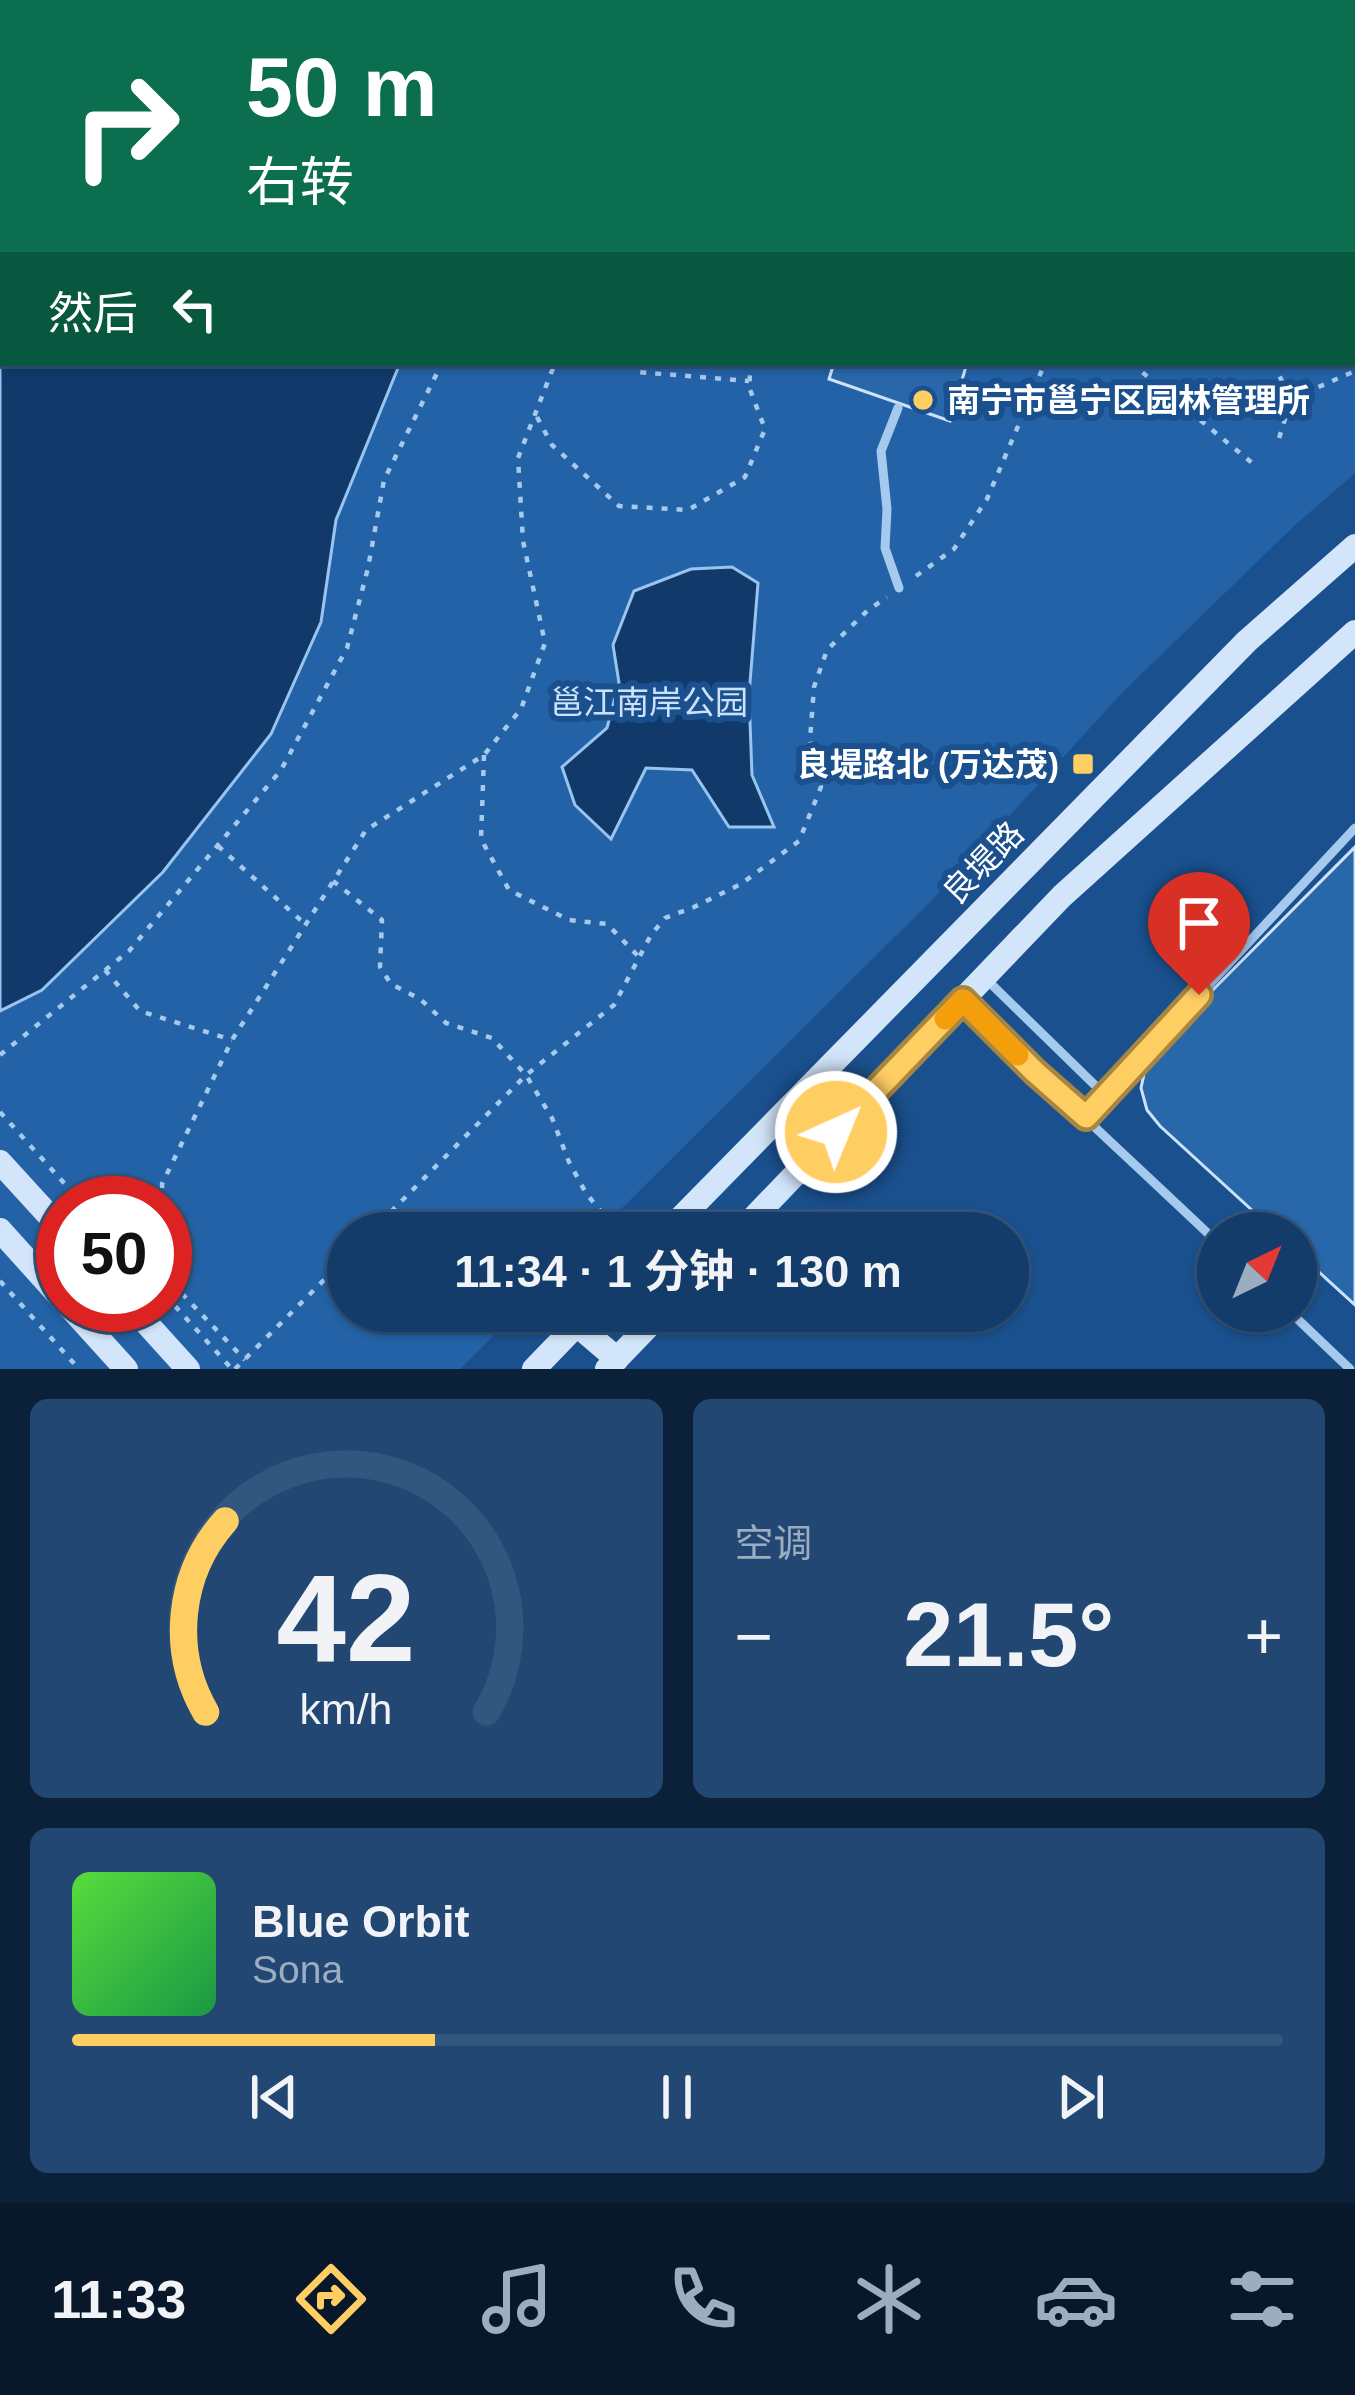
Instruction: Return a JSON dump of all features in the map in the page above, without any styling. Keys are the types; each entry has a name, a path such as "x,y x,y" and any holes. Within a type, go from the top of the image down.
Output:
{"main road":[{"name":"良堤路","path":"687,1212 1247,641 1355,546"},
{"path":"759,1212 1062,896 1355,632"},
{"path":"0,1162 36,1201"},
{"path":"0,1230 36,1270"},
{"path":"92,1332 125,1369"},
{"path":"154,1332 188,1369"},
{"path":"534,1369 570,1332"},
{"path":"592,1332 612,1364 643,1332"}],"lane":[{"path":"898,408 881,451 887,509 885,548 899,588"},
{"path":"1086,1117 1355,827"},
{"path":"985,978 1106,1096"},
{"path":"963,1000 1197,1223"},
{"path":"1311,1332 1350,1369"}],"path":[{"path":"0,1055 129,951 281,770 347,648 384,480 441,366"},
{"path":"166,1176 232,1040 366,830 484,755 520,710 545,643 523,541 518,458 554,366"},
{"path":"632,366 638,372 749,381"},
{"path":"535,414 552,445 619,506 688,510 746,477 765,429 749,387 751,366"},
{"path":"391,1212 526,1075 614,1005 665,918 741,884 799,841 820,787 810,740 814,687 827,650 867,611 954,549 987,499 1044,366"},
{"path":"1135,366 1258,467"},
{"path":"1274,366 1291,399 1277,445"},
{"path":"1291,399 1355,371"},
{"path":"811,729 820,730"},
{"path":"484,755 482,839 509,890 569,920 607,924 640,958"},
{"path":"218,846 305,924"},
{"path":"333,880 382,920 380,967 391,984 420,999 446,1022 492,1038 526,1075 552,1118 586,1193 601,1212"},
{"path":"105,970 140,1011 232,1040"},
{"path":"0,1112 58,1176"},
{"path":"192,1324 233,1369 327,1277"},
{"path":"0,1281 79,1369"},
{"path":"192,1303 245,1360"}],"green space":[{"name":"邕江南岸公园","path":"399,366 1355,366 1355,473 1122,693 937,895 618,1212 327,1212 327,1332 497,1332 460,1369 0,1369 0,1011 42,990 321,622 336,520"}],"shaded area":[{"path":"0,366 399,366 336,520 321,622 271,734 163,872 42,990 0,1011"},
{"path":"732,567 758,583 749,695 752,775 774,827 729,827 692,770 646,768 611,839 575,805 562,767 607,728 619,683 613,645 634,591 691,569"}],"building":[{"name":"南宁市邕宁区园林管理所","path":"833,366 966,366 950,421 829,379"},
{"path":"1355,847 1355,1305 1317,1270 1317,1212 1254,1212 1147,1110 1141,1088 1146,1065 1160,1043"}],"slow traffic":[{"path":"945,1019 963,1000 1018,1055"}],"place":[{"name":"南宁市邕宁区园林管理所","path":"923,400"},
{"name":"良堤路北 (万达茂)","path":"1083,764"}],"route":[{"path":"836,1132 963,1000 1086,1117 1199,995"}]}
